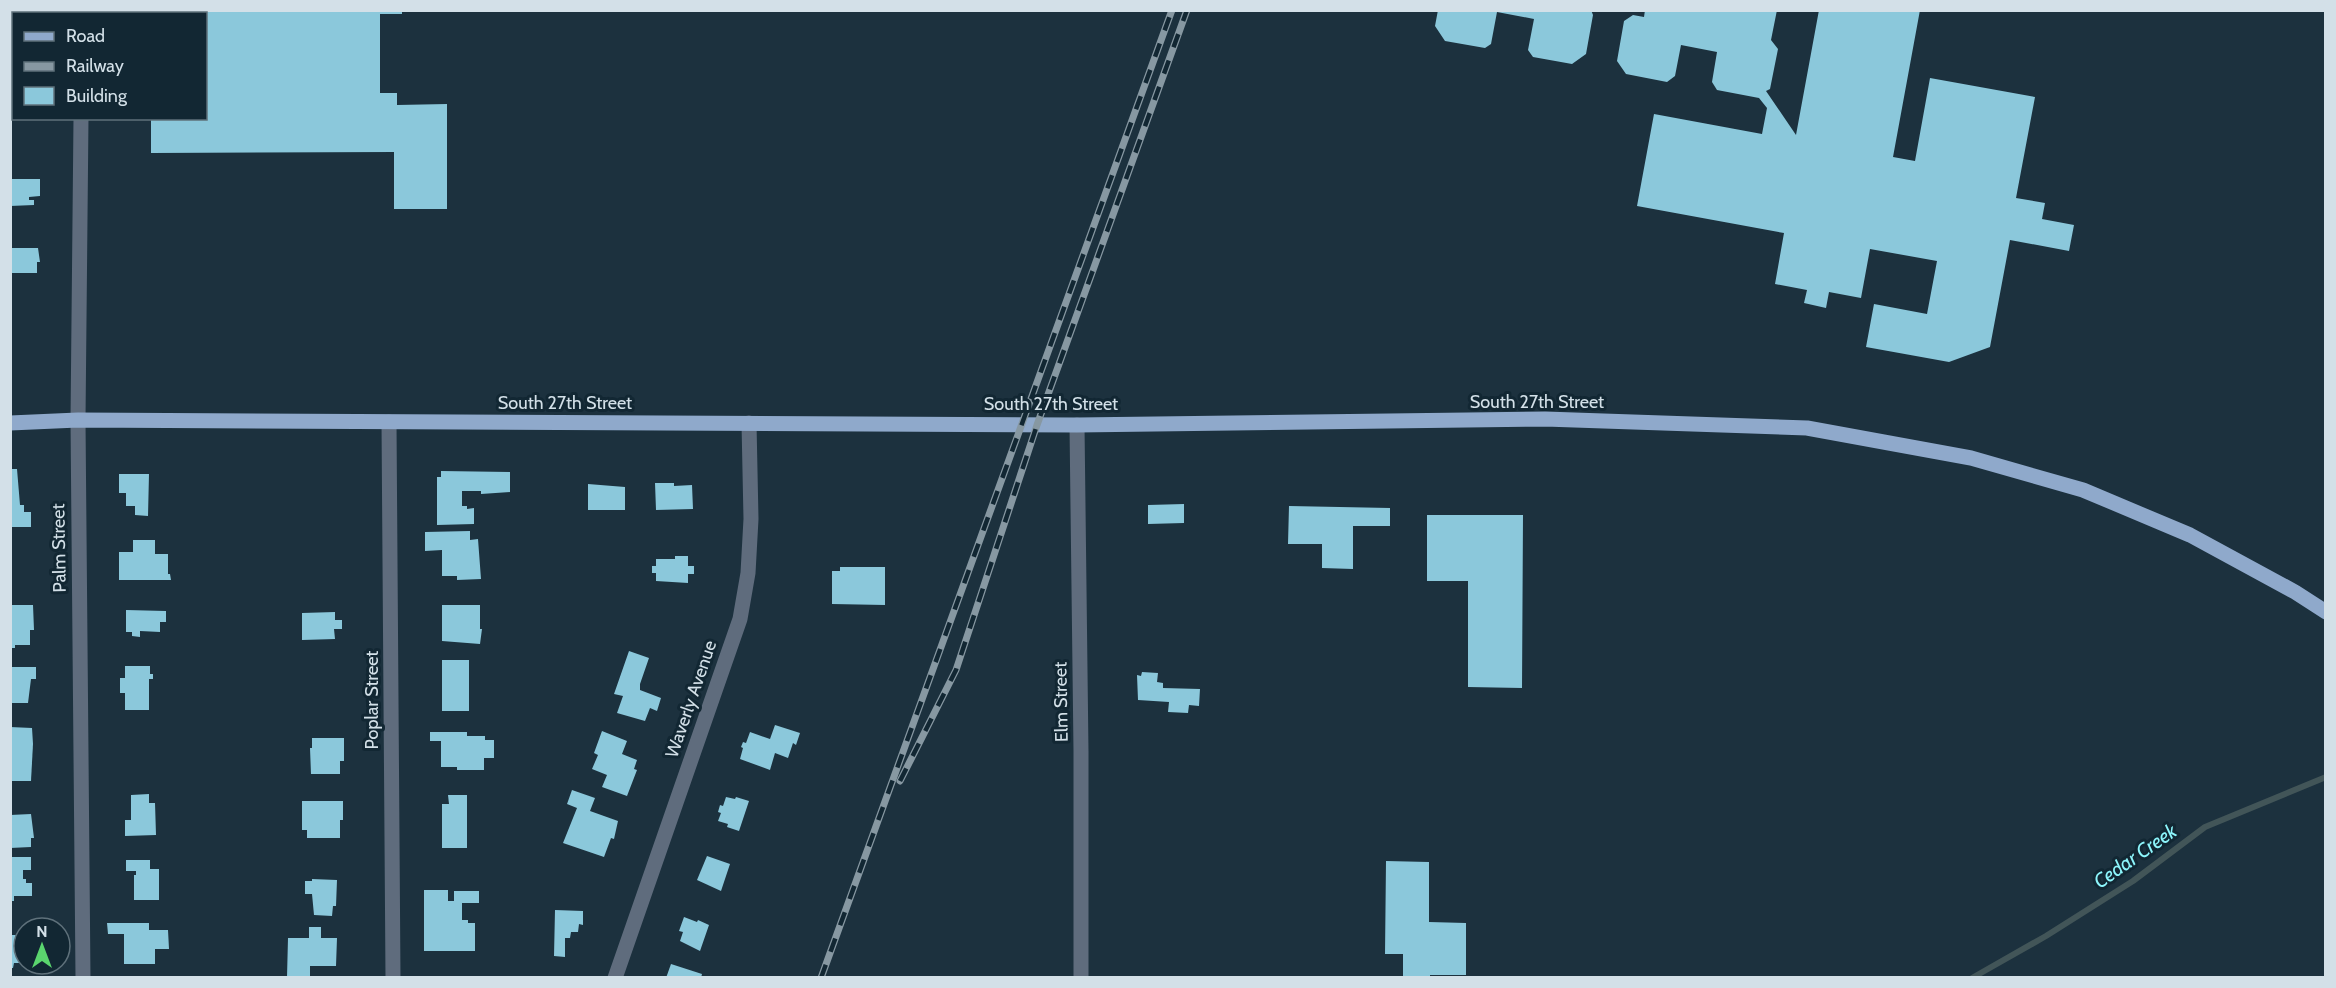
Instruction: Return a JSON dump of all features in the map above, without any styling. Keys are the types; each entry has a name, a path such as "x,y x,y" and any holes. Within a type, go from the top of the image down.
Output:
{"main road":[{"name":"South 27th Street","path":"10,423 78,420 1077,425 1545,419 1808,428 1971,458 2083,490 2190,535 2295,592 2325,612"}],"street":[{"name":"Palm Street","path":"81,120 78,420 83,978"},
{"name":"Poplar Street","path":"389,422 393,978"},
{"name":"Waverly Avenue","path":"615,978 740,619 749,562 751,519 749,423"},
{"name":"Elm Street","path":"1077,425 1081,978"}],"building":[{"path":"151,10 402,10 402,14 380,14 380,93 397,93 397,105 447,104 447,209 394,209 394,152 151,153 151,120 207,120 207,12 151,12"},
{"path":"1438,10 1591,10 1593,15 1586,54 1572,64 1533,57 1528,50 1534,19 1497,12 1491,44 1485,48 1445,41 1435,26"},
{"path":"1645,10 1777,10 1771,40 1778,49 1770,89 1766,91 1796,135 1819,10 1920,10 1893,157 1915,161 1930,78 2035,97 2016,198 2045,203 2042,219 2074,225 2069,251 2010,240 1990,347 1949,362 1866,347 1874,304 1927,314 1937,261 1870,249 1861,298 1829,292 1826,308 1804,303 1807,290 1775,284 1784,233 1637,206 1654,114 1762,134 1767,108 1759,98 1717,90 1712,82 1717,52 1681,45 1675,76 1667,82 1626,74 1617,61 1624,21 1633,15 1644,17"},
{"path":"10,179 40,179 40,196 29,197 29,200 34,200 34,205 10,206"},
{"path":"10,248 38,248 40,262 37,262 37,273 10,273"},
{"path":"10,469 17,469 20,505 24,505 24,512 31,512 31,527 10,527"},
{"path":"441,471 510,472 510,492 481,494 481,491 462,491 462,506 467,506 467,509 474,508 474,524 437,525 437,477 441,477"},
{"path":"119,474 149,474 148,516 135,515 135,506 126,506 126,493 119,493"},
{"path":"655,483 674,483 674,486 692,485 693,509 656,510"},
{"path":"588,484 625,487 625,510 588,510"},
{"path":"1184,504 1184,523 1148,524 1148,505"},
{"path":"1289,506 1390,508 1390,526 1353,526 1353,569 1322,568 1322,544 1288,544"},
{"path":"1427,515 1523,515 1522,688 1468,687 1468,581 1427,581"},
{"path":"470,531 470,540 478,539 481,579 457,580 457,576 442,576 442,550 425,551 425,532"},
{"path":"133,540 155,540 155,554 168,554 168,574 171,580 119,580 119,552 133,552"},
{"path":"675,556 688,556 688,566 694,566 694,574 688,574 688,583 656,581 656,573 652,573 652,566 656,566 656,559 675,559"},
{"path":"840,567 885,567 885,605 832,604 832,571 840,571"},
{"path":"10,605 33,605 34,630 30,630 30,645 15,645 15,648 10,648"},
{"path":"442,605 480,605 480,629 482,629 480,644 442,641"},
{"path":"126,610 166,611 166,622 160,622 160,632 140,631 140,637 132,636 132,632 126,632"},
{"path":"335,612 335,620 342,620 342,629 334,629 335,639 302,640 302,613"},
{"path":"629,651 649,658 640,690 661,698 657,711 650,708 645,721 617,713 623,696 614,694"},
{"path":"442,660 469,660 469,711 442,711"},
{"path":"125,666 150,666 153,679 149,679 149,710 125,710 125,693 120,693 120,678 125,678"},
{"path":"10,667 36,667 36,679 31,679 28,703 11,703"},
{"path":"1142,672 1158,673 1157,682 1163,683 1163,688 1200,689 1199,706 1189,705 1188,713 1168,712 1169,702 1138,700 1137,675 1141,676"},
{"path":"775,725 800,733 796,745 793,743 788,758 775,753 770,770 740,759 743,748 741,747 743,742 746,743 750,732 770,739"},
{"path":"10,727 32,728 31,781 10,781"},
{"path":"602,731 627,741 622,754 637,760 634,769 637,770 627,796 602,787 607,775 592,769 598,755 594,753"},
{"path":"430,732 467,732 467,736 485,736 485,740 494,740 494,758 484,758 484,770 457,770 457,767 441,767 441,741 430,741"},
{"path":"312,738 344,738 344,761 340,761 340,774 311,774"},
{"path":"572,790 595,798 590,811 618,821 614,839 611,838 604,857 563,843 577,808 567,804"},
{"path":"149,794 149,803 155,803 156,835 125,836 125,820 131,820 131,795"},
{"path":"448,795 467,795 467,848 442,848 442,804 449,804"},
{"path":"726,797 749,801 739,831 718,821 721,813 718,812 720,805 723,806"},
{"path":"302,801 343,801 340,838 307,838 307,830 302,830"},
{"path":"31,814 34,838 31,838 31,847 10,848 10,815"},
{"path":"707,856 730,864 721,891 697,880"},
{"path":"10,857 31,857 31,870 23,870 23,879 26,879 26,883 32,883 32,896 14,896 14,901 10,901"},
{"path":"126,860 150,860 150,869 159,869 159,900 134,900 136,871 126,871"},
{"path":"1386,861 1429,862 1429,922 1466,923 1466,975 1403,978 1403,954 1385,954"},
{"path":"312,879 337,880 336,906 333,906 332,916 314,915 312,894 305,894 305,881 312,881"},
{"path":"424,890 448,890 448,901 454,901 454,891 479,891 479,903 462,903 462,920 475,923 475,951 424,951"},
{"path":"555,910 583,911 583,925 579,924 578,932 571,932 570,938 565,938 565,957 554,956"},
{"path":"684,917 709,925 700,951 680,941 683,932 679,931"},
{"path":"107,923 149,923 149,930 168,930 169,949 155,949 155,964 124,964 124,934 108,934"},
{"path":"309,927 321,927 321,938 337,938 336,966 310,966 310,977 287,977 288,938 309,938"},
{"path":"10,935 12,935 12,968 10,968"},
{"path":"671,964 702,974 701,978 666,978"}],"waterway":[{"name":"Cedar Creek","path":"1972,978 2046,936 2133,881 2205,827 2326,777"}],"railway":[{"path":"821,978 1172,10"},
{"path":"900,781 956,670 1037,425 1187,10"}]}
